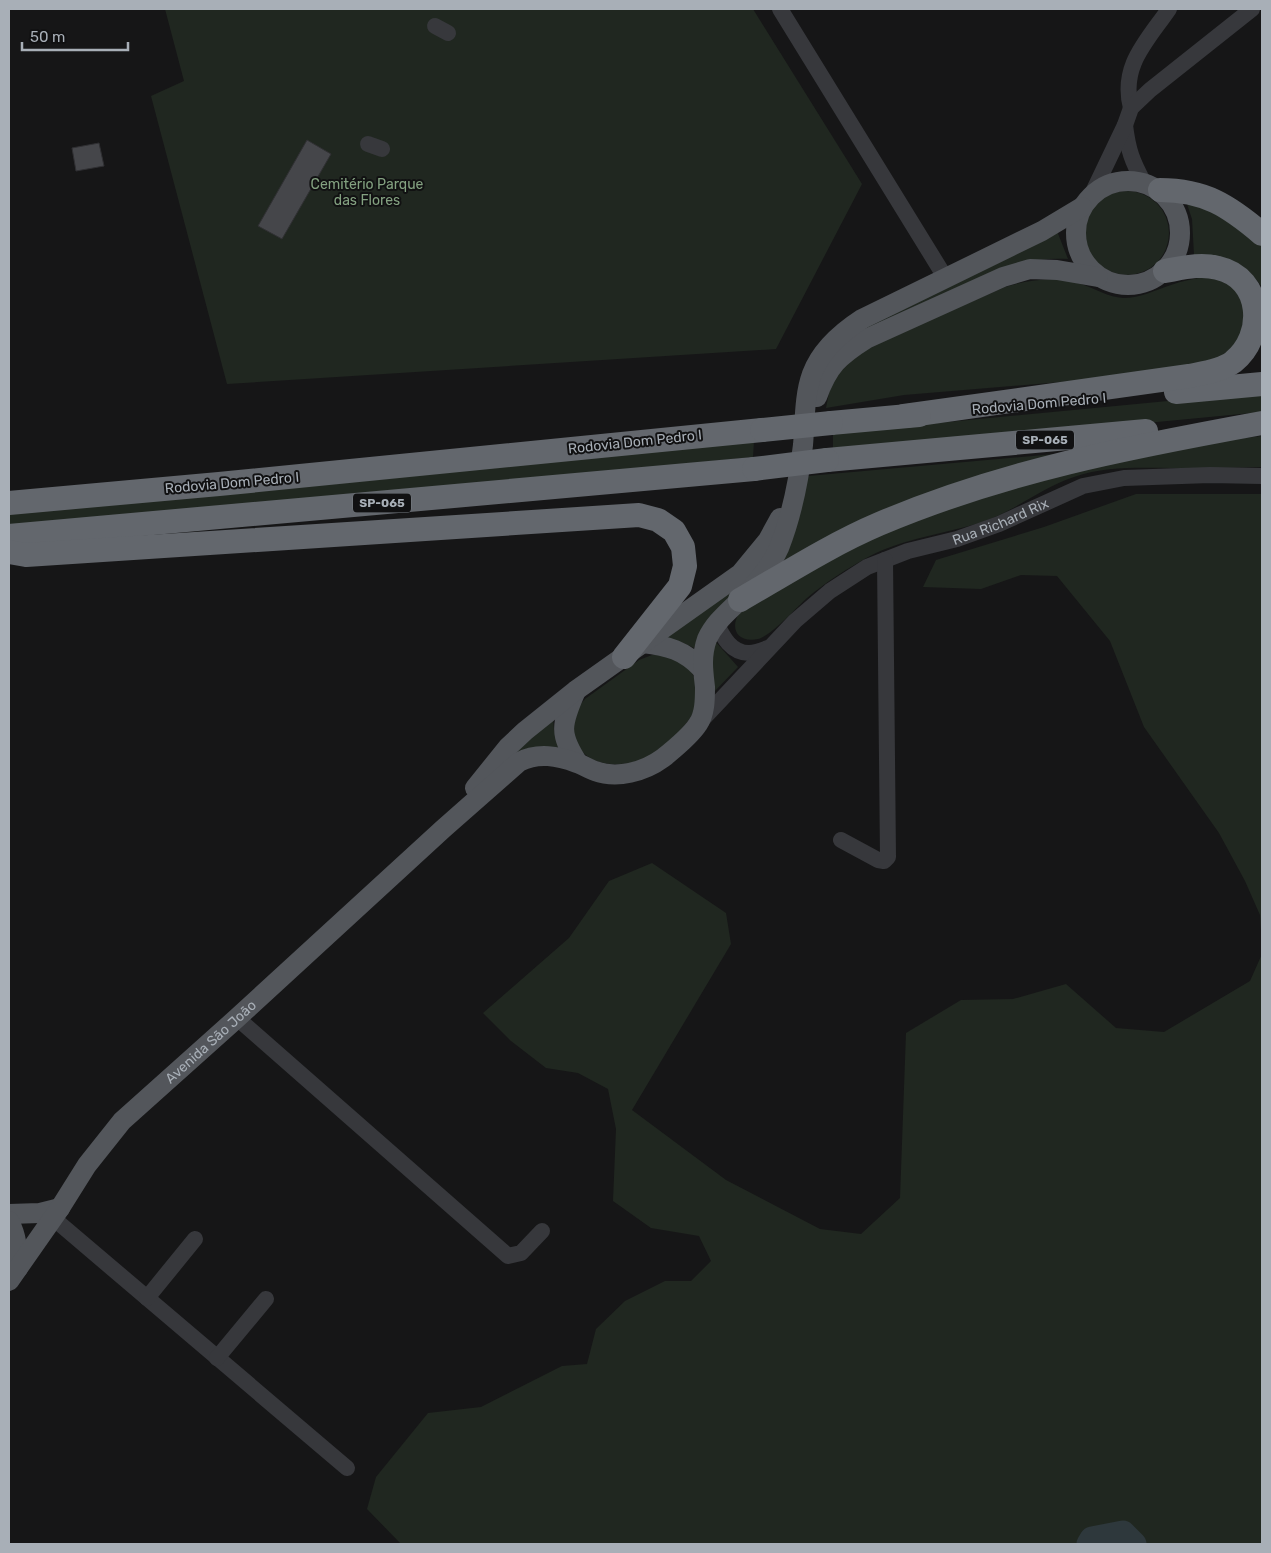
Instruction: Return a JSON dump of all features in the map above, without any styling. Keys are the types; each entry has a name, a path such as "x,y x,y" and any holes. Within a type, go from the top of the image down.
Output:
{"highway":[{"path":"1152,186 1181,190 1211,198 1232,210 1262,234"},
{"path":"904,416 1189,376 1212,371 1232,362 1244,350 1252,336 1256,319 1255,303 1247,287 1235,274 1217,267 1195,266 1165,271"},
{"name":"Rodovia Dom Pedro I","path":"9,502 239,482 904,416 1262,384"},
{"path":"740,600 810,560 878,525 947,497 1011,477 1084,458 1144,444 1262,422"},
{"name":"SP-065","path":"9,536 754,469 827,460 1262,422"},
{"path":"9,552 26,556 639,515 658,520 674,531 683,547 685,566 680,586 624,657"}],"main road":[{"path":"443,829 519,762 529,757 552,756 578,763 605,774 628,773 640,770 662,759 699,723 705,702 702,669 705,645 716,623 764,576 776,556 785,532 797,483 812,373 822,355 848,328 862,319 1042,231 1110,184 1128,181 1152,186 1172,203 1180,219 1181,237 1176,254 1165,271 1147,282 1128,285 1114,283 1098,276 1057,270 1030,270 1003,277 866,339 841,356 822,382 803,447"},
{"path":"1088,199 1076,221 1074,237 1078,252 1086,266 1098,276"},
{"path":"443,829 508,747 525,731 575,691 740,574 768,540 797,483"},
{"path":"643,643 681,651 692,658 702,669"},
{"path":"575,691 565,714 563,726 568,748 578,763"},
{"name":"Avenida São João","path":"13,1275 56,1213 86,1165 122,1121 443,829"},
{"path":"9,1214 56,1213"},
{"path":"9,1221 15,1235 13,1275"}],"street":[{"path":"780,9 945,278"},
{"path":"1132,108 1128,83 1131,69 1138,54 1169,9"},
{"path":"1088,199 1132,108 1150,90 1252,9"},
{"path":"1125,125 1132,161 1152,186"},
{"name":"Rua Richard Rix","path":"699,723 795,621 830,592 867,567 908,550 957,539 999,524 1082,486 1124,478 1210,475 1262,476"},
{"path":"841,840 878,860 884,861 888,857 885,560"},
{"path":"716,623 726,642 735,650 749,653 768,648"},
{"path":"237,1018 508,1256 521,1254 542,1231"},
{"path":"56,1213 147,1298 347,1468"},
{"path":"147,1298 195,1239"},
{"path":"217,1358 266,1299"}],"green space":[{"name":"Cemitério Parque das Flores","path":"165,9 753,9 862,184 776,349 227,384 151,96 184,81"},
{"path":"1127,191 1143,194 1157,203 1166,217 1169,233 1166,249 1157,263 1143,272 1127,275 1111,272 1097,263 1088,249 1085,233 1088,217 1097,203 1111,194"},
{"path":"1199,203 1262,242 1262,287 1248,270 1233,261 1216,256 1194,255 1192,219 1187,204"},
{"path":"1057,231 1068,259 1036,260 1004,267 858,336 850,334"},
{"path":"1205,277 1222,281 1232,287 1240,296 1248,312 1239,343 1214,361 1110,378 904,395 826,408 830,388 843,365 869,346 1005,287 1034,280 1064,280 1084,285 1108,295 1130,298 1179,282"},
{"path":"1262,392 1262,412 1094,428 833,448 833,433"},
{"path":"1262,436 1262,467 1122,468 1086,473 1050,487 1017,506 982,522 897,545 870,556 822,586 770,633 763,637 751,640 746,639 741,637 736,630 736,619 739,613 834,555 960,498 1189,444"},
{"path":"754,441 753,457 9,530 9,510"},
{"path":"1066,453 779,567 808,476"},
{"path":"1136,494 1262,494 1262,947 1260,915 1245,881 1219,833 1144,727 1110,641 1057,576 1021,575 981,589 923,587 936,560 1044,527"},
{"path":"745,579 699,636 694,648 678,641 660,640"},
{"path":"714,640 738,667 713,693 711,659"},
{"path":"652,655 665,656 683,663 695,679 697,699 695,708 686,724 658,753 650,758 628,763 609,764 592,759 584,754 578,746 573,732 575,716 579,707 585,699 639,660"},
{"path":"553,717 554,730 561,750 507,756"},
{"path":"652,863 726,913 731,944 632,1110 726,1180 820,1229 861,1234 900,1198 906,1033 961,1000 1013,999 1066,984 1116,1028 1164,1032 1250,981 1262,954 1262,1544 401,1544 367,1509 376,1477 428,1413 481,1407 562,1366 587,1364 596,1329 625,1301 665,1281 691,1281 711,1261 699,1236 651,1228 613,1201 616,1129 608,1089 578,1073 546,1068 511,1041 483,1013 569,938 609,881"}],"building":[{"path":"307,140 331,154 282,239 258,226"},
{"path":"99,143 104,166 76,171 72,148"}],"waterway":[{"path":"1089,1544 1092,1539 1123,1533 1134,1544"}]}
